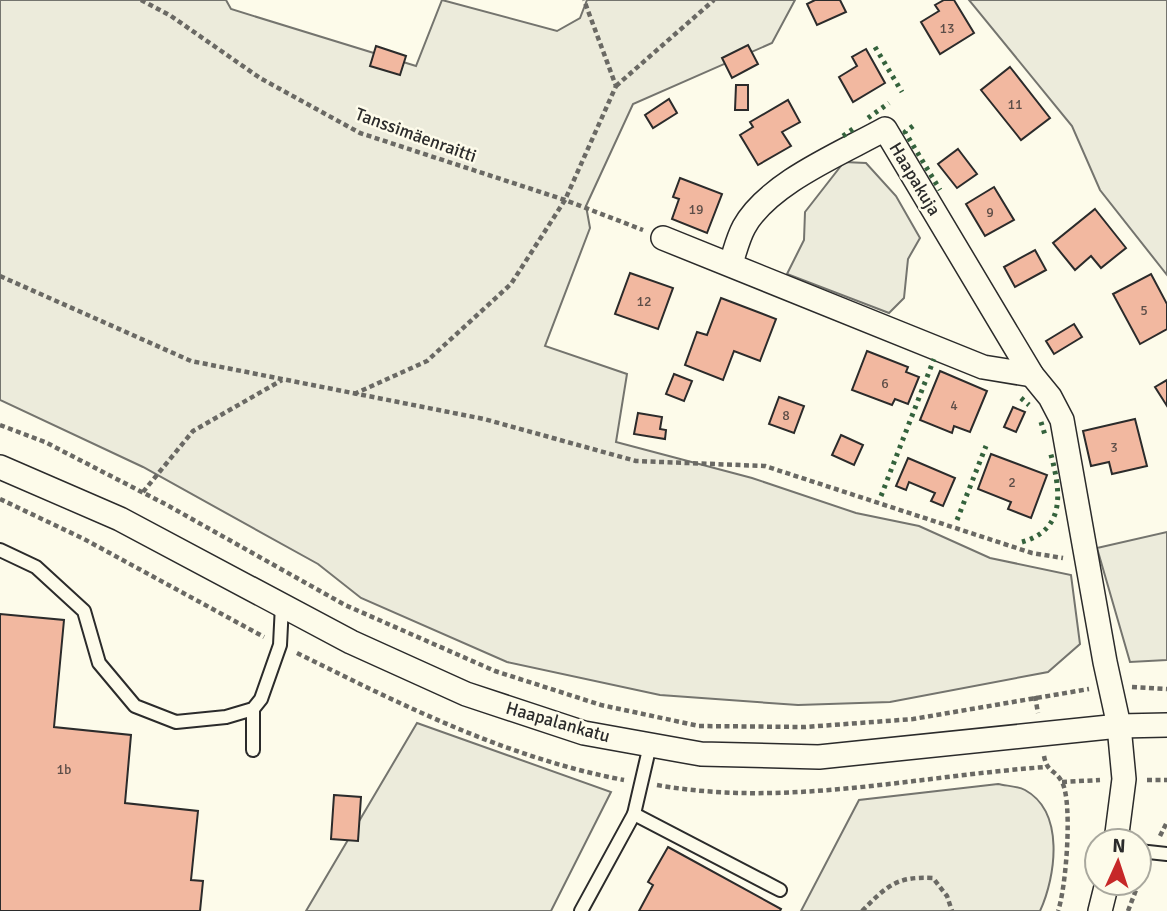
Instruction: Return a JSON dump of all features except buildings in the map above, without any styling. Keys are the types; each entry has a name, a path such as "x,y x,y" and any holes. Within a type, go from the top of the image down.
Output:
{"street":[{"name":"Haapakuja","path":"731,263 744,227 765,200 885,129 1032,375 1050,397 1062,420 1119,726 1124,779 1118,827"},
{"path":"663,237 983,367 1032,375"},
{"name":"Haapalankatu","path":"0,467 120,519 351,642 466,694 584,733 701,754 820,757 1119,726 1167,725"}],"lane":[{"path":"0,550 36,567 84,611 99,663 135,706 176,722 226,718 253,709 261,699 280,645 282,605"},
{"path":"253,709 253,750"},
{"path":"581,911 634,814 650,745"},
{"path":"634,814 780,890"}],"path":[{"name":"Tanssimäenraitti","path":"141,0 171,16 260,78 360,133 565,200 663,237"},
{"path":"584,0 616,86"},
{"path":"354,394 427,361 511,284 565,200 616,86 714,0"},
{"path":"0,276 191,361 484,419 636,461 765,466 1032,553 1088,563"},
{"path":"143,492 193,431 282,379"},
{"path":"0,425 45,442 143,492 345,605 495,671 601,705 699,726 805,727 913,719 1035,696 1110,686 1167,689"},
{"path":"1035,696 1046,767 1062,782 1067,820 1065,892 1058,911"},
{"path":"862,911 881,892 907,876 933,878 947,896 952,911"}],"shaded area":[{"path":"0,0 226,0 231,9 416,66 442,0 557,31 580,18 587,0 795,0 772,43 633,104 586,206 590,228 545,346 627,374 616,442 752,478 856,513 919,526 990,558 1071,575 1080,644 1048,672 890,702 798,705 660,695 507,662 361,598 318,564 143,467 0,400"},
{"path":"969,0 1167,0 1167,275 1100,190 1072,126"},
{"path":"844,162 866,163 896,196 920,238 908,259 904,298 889,313 787,274 804,240 805,212"},
{"path":"1167,532 1167,660 1130,662 1097,548"},
{"path":"417,723 611,792 551,911 306,911"},
{"path":"998,784 1025,790 1038,800 1052,829 1053,863 1046,897 1040,911 801,911 859,800"}],"hedge":[{"path":"875,47 902,92"},
{"path":"868,118 889,103"},
{"path":"913,126 905,132 940,190"},
{"path":"843,136 853,129"},
{"path":"881,496 934,359"},
{"path":"1021,398 1029,405"},
{"path":"1041,422 1045,435"},
{"path":"957,520 986,446"},
{"path":"1022,542 1037,536 1047,528 1054,517 1058,493 1050,451"}]}
